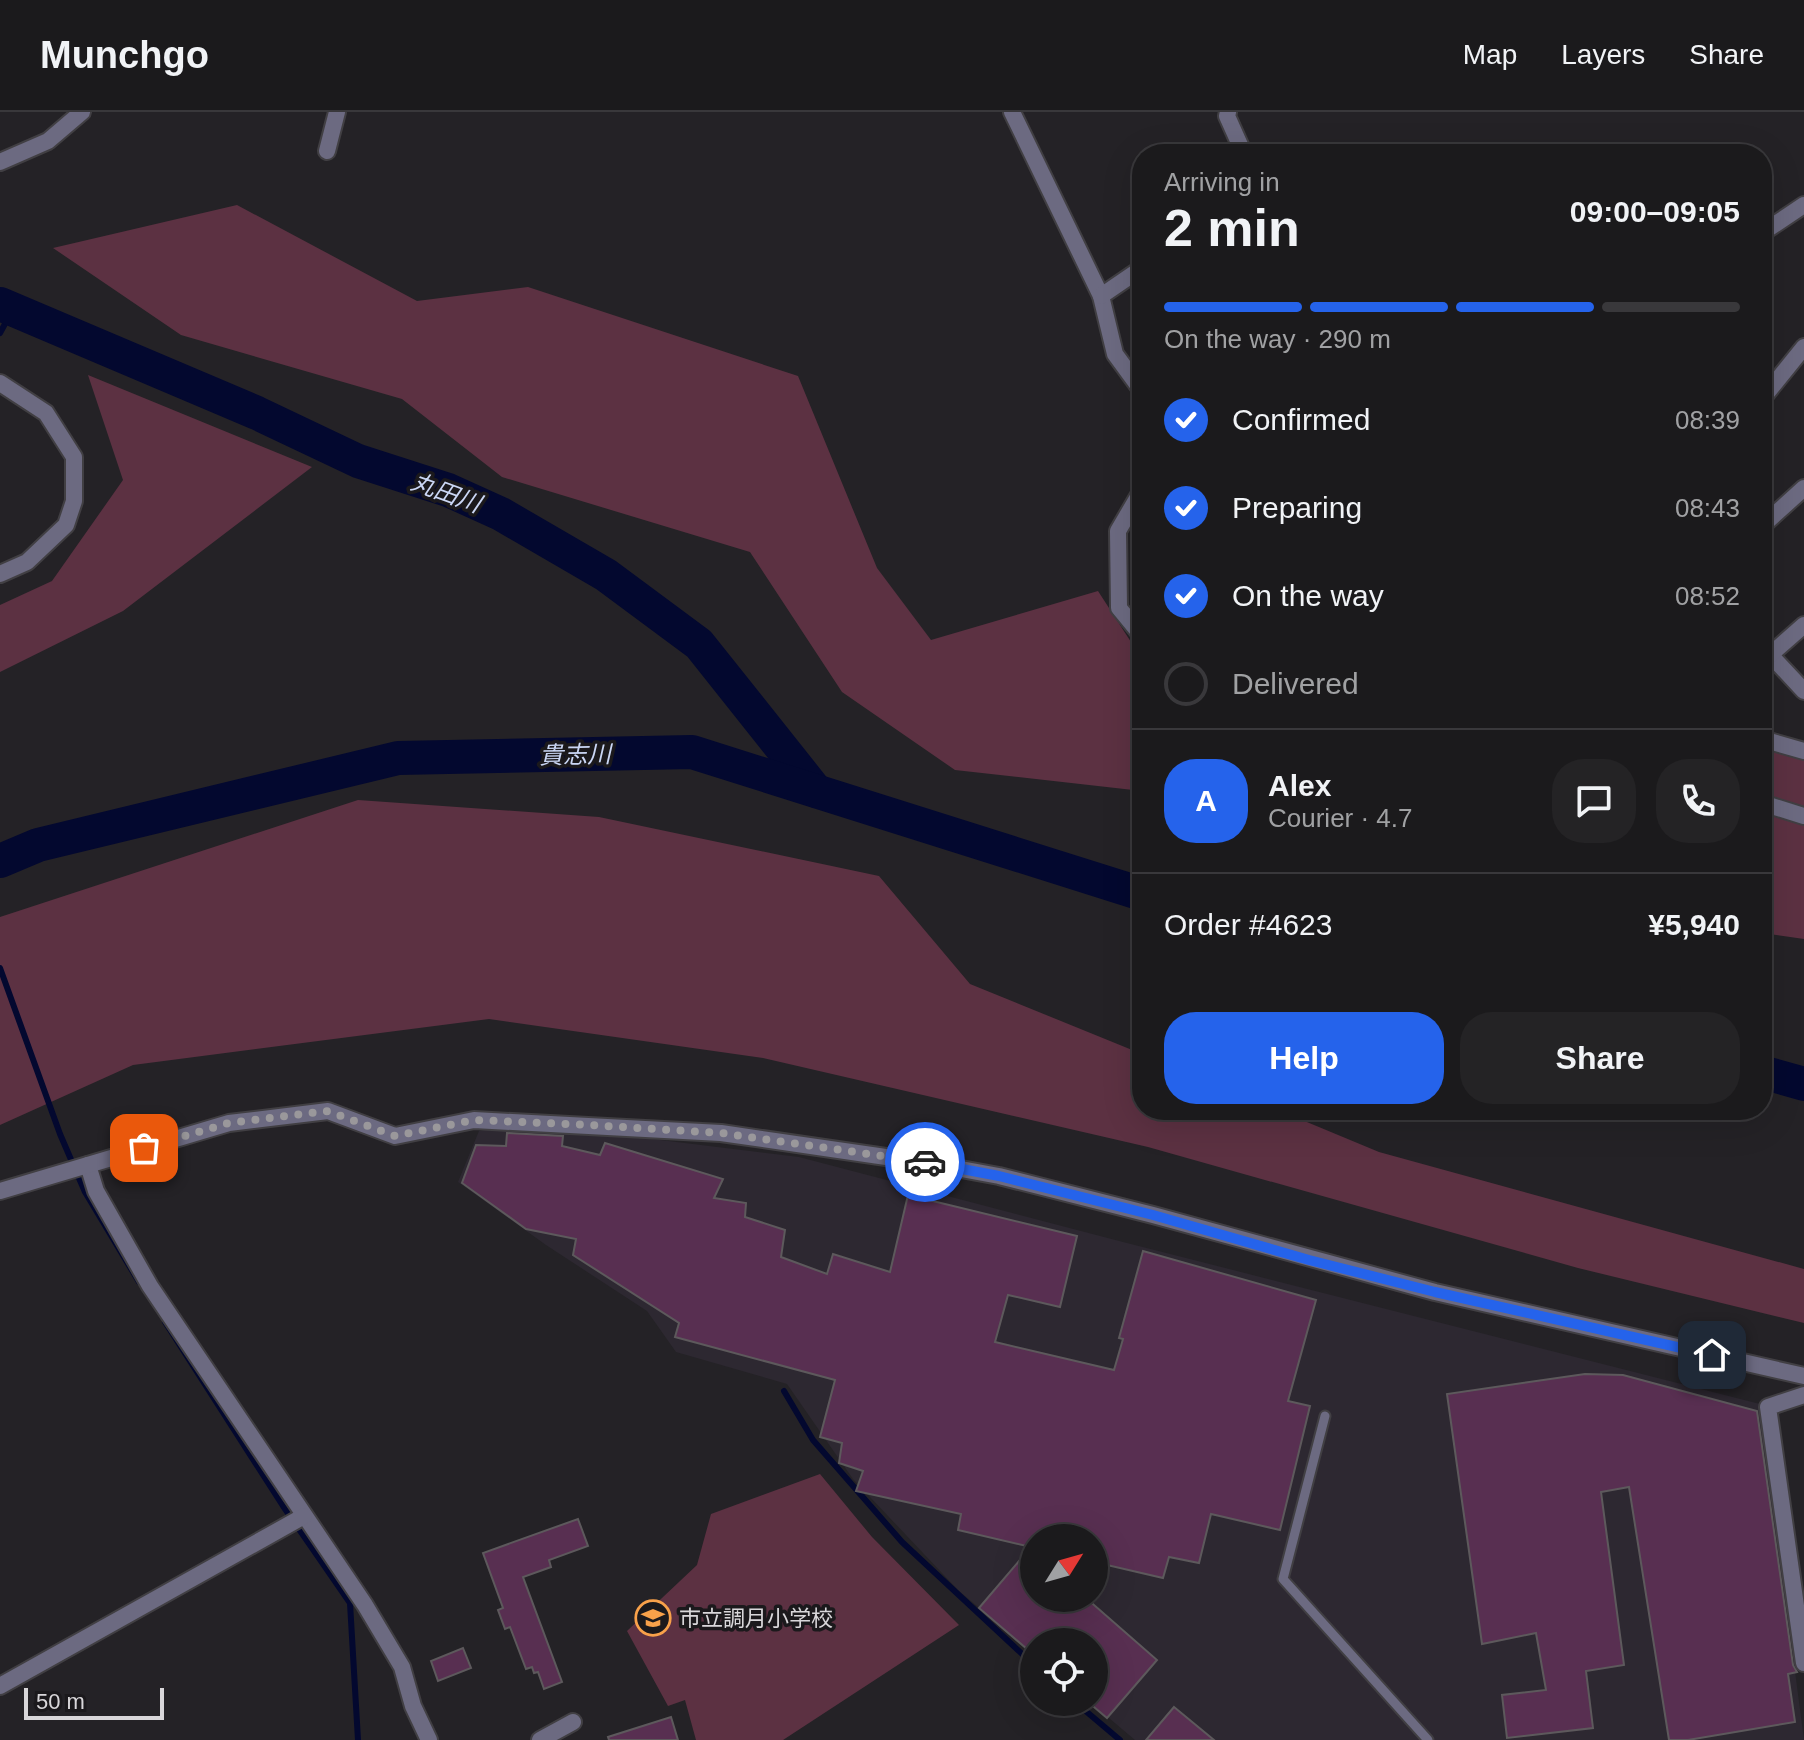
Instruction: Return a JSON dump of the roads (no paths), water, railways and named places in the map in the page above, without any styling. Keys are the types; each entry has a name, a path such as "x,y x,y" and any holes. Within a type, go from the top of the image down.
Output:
{"street":[{"path":"0,162 48,141 82,112"},
{"path":"327,151 337,112"},
{"path":"1012,112 1101,296 1115,354 1132,377"},
{"path":"1228,112 1240,144"},
{"path":"1772,226 1804,205"},
{"path":"1101,296 1132,275"},
{"path":"1772,387 1804,347"},
{"path":"0,383 46,413 74,457 74,501 66,525 27,562 0,574"},
{"path":"1772,517 1804,488"},
{"path":"1132,507 1118,531 1119,608 1132,624"},
{"path":"1772,647 1804,625"},
{"path":"1772,657 1804,691"},
{"path":"1772,742 1804,751"},
{"path":"1772,806 1804,816"},
{"path":"0,1191 229,1123 328,1111 395,1136 474,1120 721,1133 999,1176 1435,1292 1804,1376"},
{"path":"88,1165 96,1191 150,1286 365,1605 402,1667 413,1706 429,1740"},
{"path":"1804,1395 1768,1407 1804,1663"},
{"path":"0,1686 304,1516"},
{"path":"540,1740 573,1722"}],"lane":[{"path":"1325,1416 1283,1579 1428,1740"}],"waterway":[{"name":"丸田川","path":"0,304 257,413 358,461 448,490 501,514 606,575 699,644 816,791"},
{"path":"0,333 13,309"},
{"name":"貴志川","path":"0,861 38,845 398,758 692,752 1132,891"},
{"path":"0,968 60,1134 85,1192 139,1282"},
{"name":"貴志川","path":"1772,1075 1804,1084"},
{"path":"165,1322 283,1506 350,1603 358,1740"},
{"path":"784,1391 813,1440 902,1542 1020,1652"},
{"path":"1092,1716 1120,1740"}],"place":[{"name":"市立調月小学校","path":"653,1618"}]}
